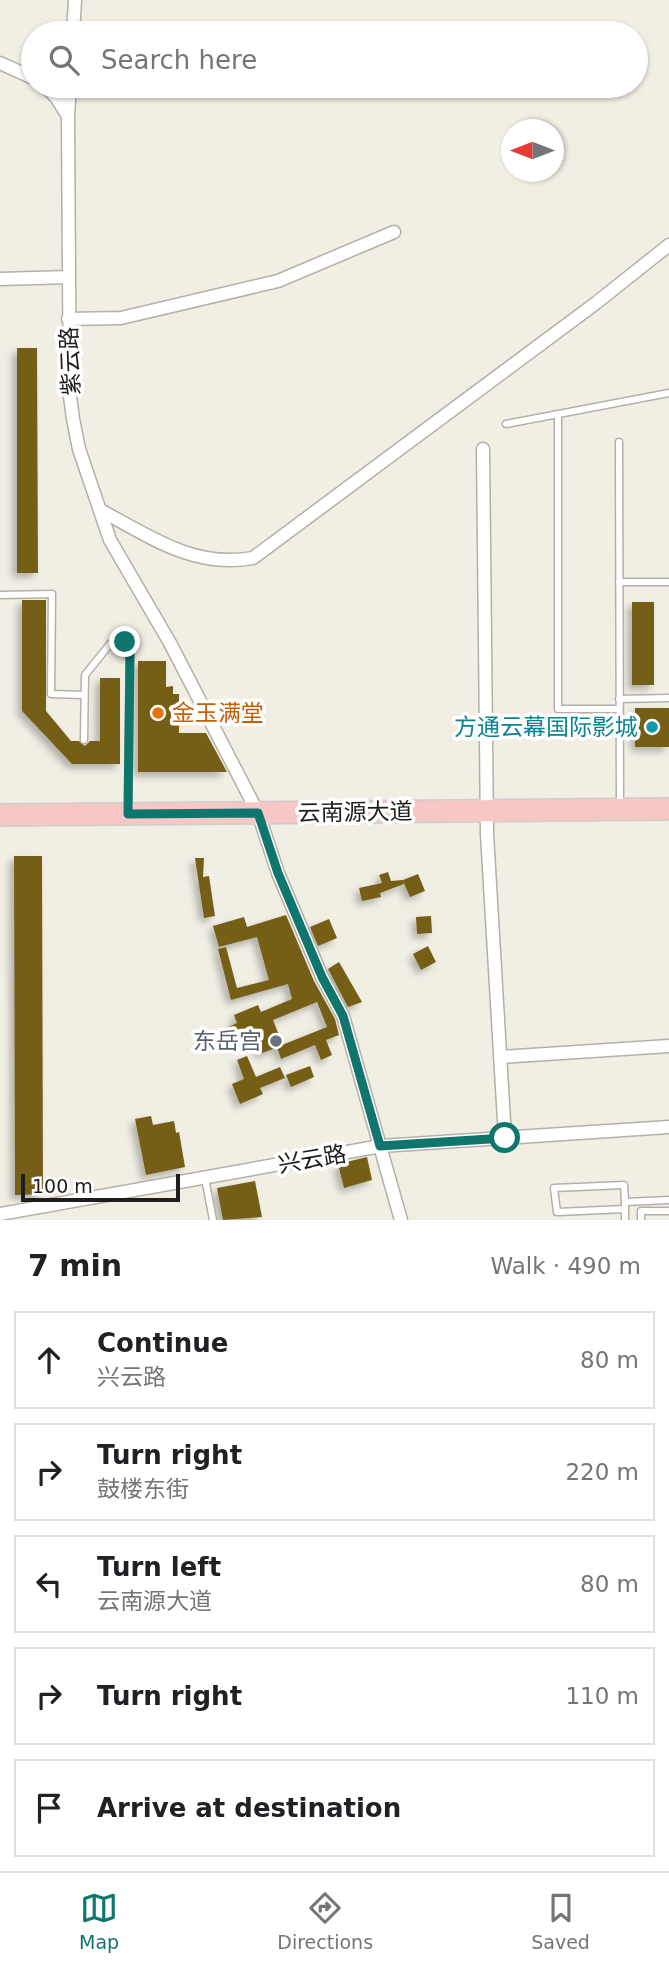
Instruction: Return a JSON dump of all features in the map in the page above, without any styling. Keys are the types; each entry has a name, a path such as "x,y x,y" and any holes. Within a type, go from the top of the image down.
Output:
{"main road":[{"name":"云南源大道","path":"0,816 669,809"}],"street":[{"path":"74,21 75,0"},
{"path":"0,63 21,73"},
{"path":"57,98 68,116"},
{"name":"紫云路","path":"69,98 68,319 73,419 79,449 118,556 159,624 258,813 278,873 317,966 343,1016 401,1220"},
{"path":"68,319 121,318 278,281 394,232"},
{"path":"100,510 186,554 224,560 253,558 596,303 669,245"},
{"path":"0,279 69,277"},
{"path":"483,449 487,811 505,1138"},
{"path":"500,1057 669,1046"},
{"name":"兴云路","path":"0,1214 43,1213 205,1178 380,1146 669,1127"}],"lane":[{"path":"506,424 669,393"},
{"path":"558,414 558,709 619,709"},
{"path":"619,442 620,809"},
{"path":"619,582 669,582"},
{"path":"0,595 52,594 51,694 84,695"},
{"path":"84,740 85,675 110,643 125,642 130,652 128,814"},
{"path":"619,699 669,698"},
{"path":"205,1178 213,1220"},
{"path":"625,1220 625,1205 624,1185 554,1188 557,1212 625,1205 669,1200"},
{"path":"641,1220 641,1211 669,1210"}],"building":[{"path":"17,348 37,348 38,573 17,573"},
{"path":"22,600 46,600 46,711 71,741 79,741 85,746 90,741 100,741 100,678 120,678 120,764 72,764 22,711"},
{"path":"632,602 654,602 654,685 632,685"},
{"name":"金玉满堂","path":"138,661 166,661 166,687 173,686 173,694 179,694 179,733 206,733 227,772 138,772"},
{"name":"方通云幕国际影城","path":"635,708 669,708 669,747 635,747"},
{"path":"14,856 42,856 43,1194 15,1195"},
{"path":"195,858 204,858 203,877 209,876 215,916 204,918"},
{"path":"388,872 391,881 418,874 425,891 410,897 403,881 404,884 380,893 381,897 362,901 359,888 382,883 379,875"},
{"path":"286,915 314,981 335,1019 339,1035 326,1040 332,1055 321,1060 315,1045 281,1059 277,1047 260,1054 252,1033 229,1043 224,1029 237,1023 234,1015 258,1005 261,1012 292,999 288,984 231,1000 218,949 226,947 237,988 269,980 257,937 219,947 213,926 244,917 247,927","holes":["317,1002 327,1027 283,1045 273,1020"]},
{"path":"431,916 432,933 417,934 416,917"},
{"path":"329,919 337,938 318,946 310,927"},
{"path":"428,946 436,962 421,970 413,954"},
{"path":"339,962 362,1002 348,1007 328,969"},
{"path":"247,1056 256,1077 280,1067 285,1078 260,1088 263,1094 240,1104 232,1084 244,1079 237,1060"},
{"path":"310,1066 314,1077 291,1087 286,1075"},
{"path":"151,1116 153,1125 174,1121 176,1133 179,1132 185,1167 146,1175 135,1119"},
{"path":"367,1157 372,1180 344,1188 338,1164"},
{"path":"255,1181 262,1217 223,1220 217,1188"}],"place":[{"name":"金玉满堂","path":"158,713"},
{"name":"方通云幕国际影城","path":"652,727"},
{"name":"东岳宫","path":"276,1041"}],"route":[{"path":"125,642 130,652 128,814 258,813 278,873 322,977 343,1016 380,1146 505,1138"}]}
